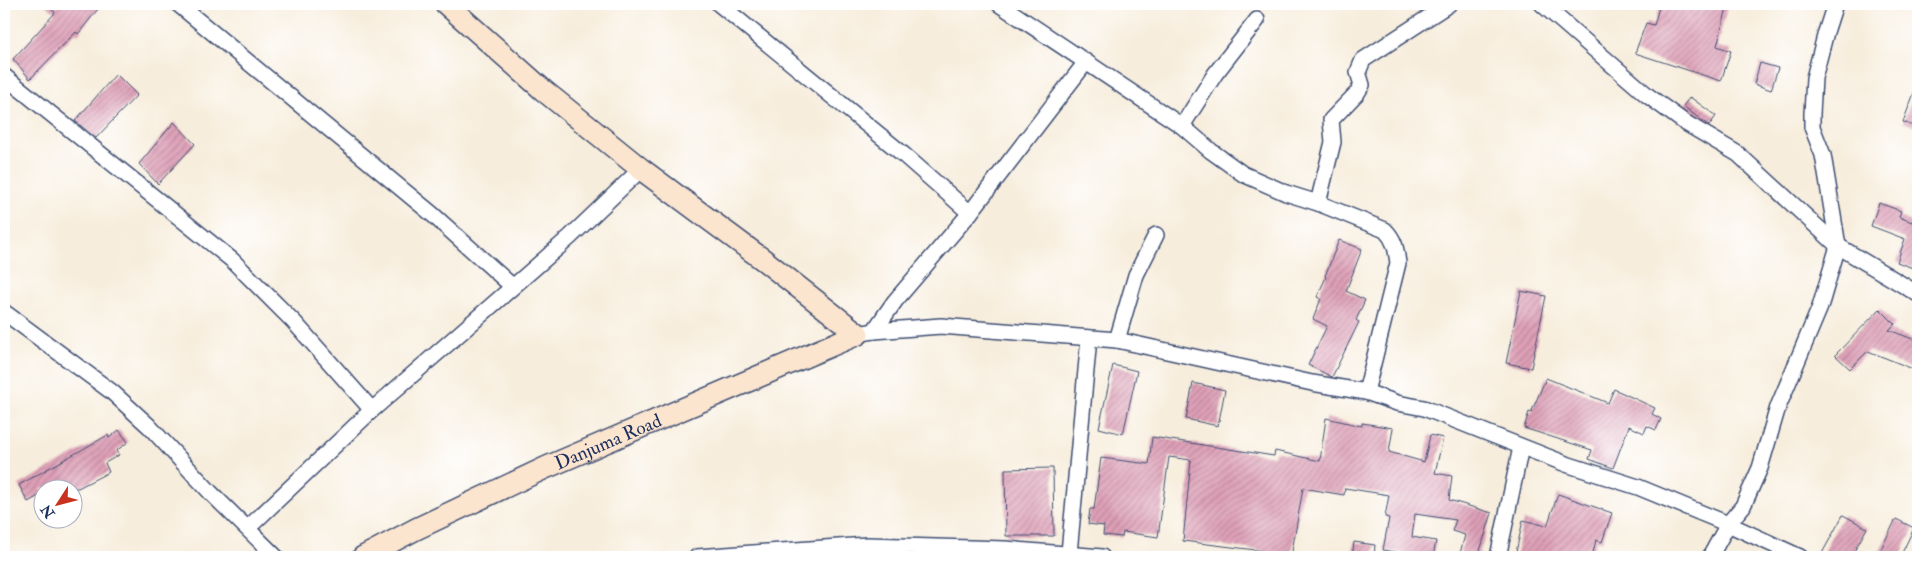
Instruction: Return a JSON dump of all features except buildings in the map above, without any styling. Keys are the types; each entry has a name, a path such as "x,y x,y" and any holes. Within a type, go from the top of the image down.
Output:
{"street":[{"path":"178,4 432,214 512,286"},
{"path":"446,4 543,90 641,169 765,262 866,332 941,326 1117,340 1312,383 1366,392 1398,403 1424,408 1521,447 1638,487 1728,524 1800,557"},
{"path":"719,4 904,155 970,213"},
{"path":"1318,203 1333,142 1331,120 1357,93 1362,85 1358,72 1363,60 1449,4"},
{"path":"1542,4 1647,95 1684,122 1738,154 1838,246 1918,294"},
{"path":"1710,557 1728,524 1743,506 1760,468 1778,407 1820,307 1838,246 1823,155 1812,127 1814,78 1835,4"},
{"path":"1005,5 1182,126 1211,151 1243,174 1286,193 1318,203 1385,230 1392,237 1396,246 1398,263 1366,392"},
{"path":"1182,126 1215,74 1257,20"},
{"path":"866,332 896,301 970,213 1086,62"},
{"path":"4,76 232,260 294,322 372,410"},
{"path":"248,528 372,410 570,237 641,169"},
{"path":"1117,340 1136,275 1156,235"},
{"path":"4,312 112,392 149,426 211,494 276,557"},
{"name":"Danjuma Road","path":"363,557 416,529 545,468 866,332"},
{"path":"1069,553 1089,338"},
{"path":"1498,557 1521,447"},
{"path":"697,557 824,552 867,545 1005,549 1102,557"}]}
